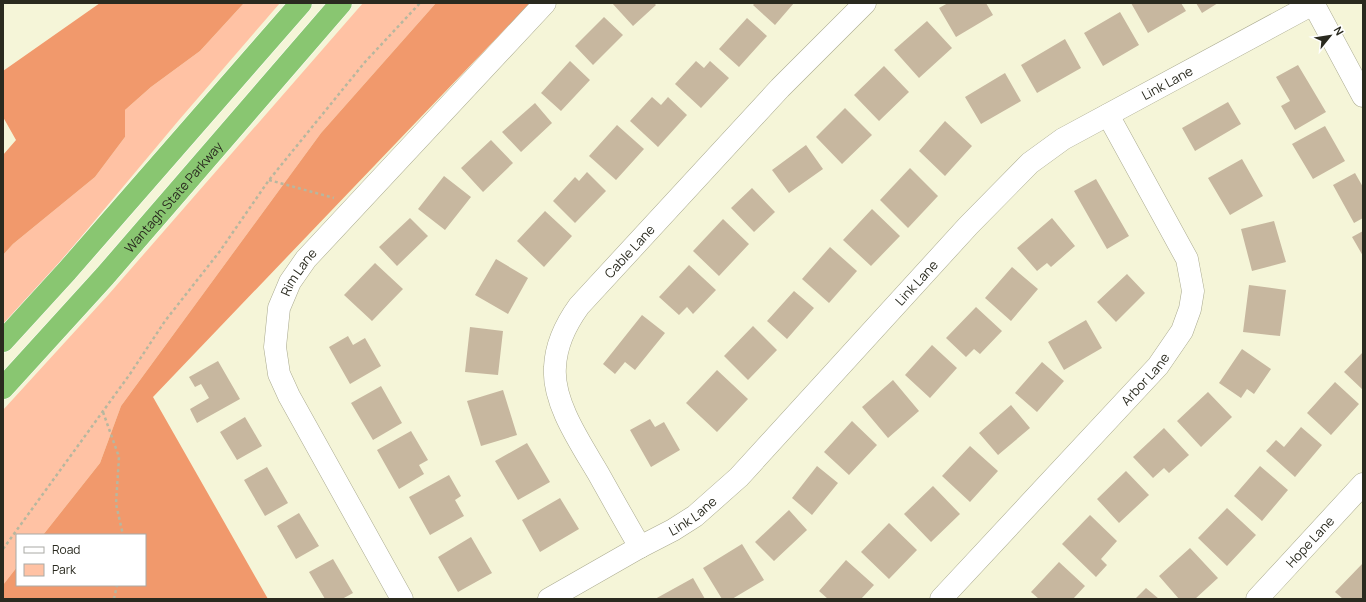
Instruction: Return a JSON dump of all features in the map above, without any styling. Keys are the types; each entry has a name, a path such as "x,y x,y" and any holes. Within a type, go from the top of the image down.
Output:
{"highway":[{"path":"3,341 67,271 301,3"},
{"name":"Wantagh State Parkway","path":"3,388 105,276 341,3"}],"street":[{"name":"Rim Lane","path":"402,599 289,396 279,374 275,347 279,308 290,282 306,259 545,3"},
{"name":"Cable Lane","path":"640,548 571,427 557,393 554,368 558,344 569,320 579,306 780,88 865,3"},
{"name":"Link Lane","path":"549,599 673,530 695,516 738,477 968,226 1030,163 1063,139 1313,3"},
{"path":"1313,3 1363,96"},
{"name":"Arbor Lane","path":"941,599 1158,366 1182,331 1190,309 1193,291 1188,259 1108,114"},
{"name":"Hope Lane","path":"1257,599 1363,484"}],"path":[{"path":"3,549 130,374 165,321 220,251 269,180 365,62 420,3"},
{"path":"269,180 357,204"},
{"path":"103,412 119,457 116,504 123,534"},
{"path":"114,599 117,586"}],"green space":[{"path":"244,3 280,3 179,120 35,292 3,325 3,255 13,244 95,177 125,137 125,110 151,87 200,51"},
{"path":"363,3 436,3 321,133 121,406 100,463 44,534 16,534 16,568 3,585 3,410 109,294"}],"shaded area":[{"path":"100,3 244,3 200,51 151,87 125,110 125,137 95,177 13,244 3,255 3,155 16,140 3,117 3,71"},
{"path":"436,3 530,3 153,397 268,599 3,599 3,585 16,568 16,586 146,586 146,534 44,534 100,463 121,406 321,133"}],"building":[{"path":"612,3 654,3 656,5 633,26"},
{"path":"755,3 794,3 775,25 753,5"},
{"path":"948,3 986,3 993,15 956,37 939,8"},
{"path":"1131,3 1181,3 1186,11 1148,33"},
{"path":"1196,3 1218,3 1202,13"},
{"path":"1120,12 1139,45 1103,66 1084,33"},
{"path":"604,17 623,35 593,65 575,46"},
{"path":"747,18 767,36 739,67 719,49"},
{"path":"927,21 952,48 919,78 894,50"},
{"path":"1065,39 1081,68 1037,93 1021,65"},
{"path":"570,61 590,80 561,111 541,93"},
{"path":"696,61 704,68 710,61 729,78 701,108 675,84"},
{"path":"1298,65 1326,112 1295,130 1281,106 1290,101 1276,77"},
{"path":"884,66 909,92 879,121 854,95"},
{"path":"1005,73 1021,101 981,124 965,97"},
{"path":"652,97 661,105 668,97 687,115 658,147 630,121"},
{"path":"1228,102 1241,124 1195,151 1182,128"},
{"path":"535,103 552,123 521,152 502,132"},
{"path":"845,108 872,135 842,164 816,137"},
{"path":"945,121 972,146 945,176 919,151"},
{"path":"617,125 644,149 616,180 589,156"},
{"path":"1325,126 1345,161 1313,179 1292,144"},
{"path":"491,140 513,163 483,192 461,168"},
{"path":"806,145 823,169 789,193 772,170"},
{"path":"1242,159 1263,196 1230,215 1208,178"},
{"path":"910,168 938,196 908,228 880,200"},
{"path":"587,172 606,191 575,223 553,201 575,177 579,181"},
{"path":"1355,173 1363,187 1363,218 1354,223 1333,185"},
{"path":"444,176 471,197 445,230 418,209"},
{"path":"1096,179 1129,236 1107,249 1074,191"},
{"path":"752,188 775,212 754,232 731,208"},
{"path":"872,209 900,236 871,266 843,240"},
{"path":"545,211 572,236 544,267 517,241"},
{"path":"410,218 428,236 397,266 379,247"},
{"path":"1052,218 1075,246 1051,267 1047,263 1037,271 1017,248"},
{"path":"723,219 749,244 719,276 693,251"},
{"path":"1274,221 1286,262 1252,271 1241,229"},
{"path":"1363,231 1363,256 1352,237"},
{"path":"830,247 857,271 829,303 802,279"},
{"path":"496,259 528,278 508,314 475,295"},
{"path":"375,263 403,289 372,321 344,295"},
{"path":"689,265 716,290 693,314 687,307 679,315 659,297"},
{"path":"1012,267 1038,289 1011,321 985,298"},
{"path":"1127,274 1145,293 1116,322 1097,302"},
{"path":"1249,285 1286,290 1280,336 1243,332"},
{"path":"794,291 814,308 787,339 767,321"},
{"path":"976,307 1002,331 980,354 974,349 966,357 946,338"},
{"path":"642,315 665,333 635,370 625,362 615,374 603,364"},
{"path":"1086,320 1102,348 1064,370 1048,342"},
{"path":"753,326 777,350 748,380 724,356"},
{"path":"470,327 503,331 498,375 465,372"},
{"path":"348,336 353,345 365,338 381,366 350,384 329,347"},
{"path":"932,345 957,368 930,398 905,375"},
{"path":"1242,349 1271,369 1254,394 1247,389 1241,398 1219,383"},
{"path":"1363,352 1363,390 1344,372"},
{"path":"218,361 240,399 197,423 190,409 209,398 201,384 195,387 189,377"},
{"path":"1042,362 1064,381 1037,412 1015,393"},
{"path":"717,370 748,399 717,432 686,403"},
{"path":"893,380 919,411 888,438 862,407"},
{"path":"1335,382 1359,404 1331,435 1307,413"},
{"path":"381,386 402,423 373,440 351,403"},
{"path":"503,390 517,435 481,446 467,401"},
{"path":"1208,392 1232,417 1201,447 1177,421"},
{"path":"1011,405 1030,428 998,455 979,433"},
{"path":"245,417 262,446 237,460 220,432"},
{"path":"650,419 655,427 664,422 680,450 651,467 630,430"},
{"path":"852,421 877,445 849,475 824,452"},
{"path":"1301,427 1322,445 1295,477 1266,451 1276,440 1284,447"},
{"path":"1164,428 1189,455 1169,473 1164,468 1153,478 1133,457"},
{"path":"411,431 428,460 419,465 424,474 399,489 377,450"},
{"path":"527,443 550,482 518,500 495,461"},
{"path":"970,446 998,471 970,502 942,476"},
{"path":"817,466 838,483 812,515 792,498"},
{"path":"1260,466 1288,490 1262,521 1234,496"},
{"path":"267,467 288,503 265,516 244,480"},
{"path":"1126,471 1149,495 1119,523 1097,499"},
{"path":"449,475 461,496 455,500 464,516 430,535 409,497"},
{"path":"933,486 960,514 931,542 904,514"},
{"path":"560,498 579,529 540,552 522,520"},
{"path":"1227,508 1256,535 1227,566 1198,538"},
{"path":"789,510 807,530 774,561 755,542"},
{"path":"299,513 319,546 296,559 277,526"},
{"path":"1090,515 1117,541 1101,559 1107,565 1096,577 1062,544"},
{"path":"889,523 917,550 889,579 861,552"},
{"path":"471,537 492,573 458,592 438,557"},
{"path":"742,544 764,580 732,599 722,599 703,568"},
{"path":"1190,548 1218,578 1195,599 1179,599 1159,576"},
{"path":"333,559 353,593 342,599 325,599 309,572"},
{"path":"846,560 874,585 861,599 828,599 819,591"},
{"path":"1059,562 1085,586 1073,599 1039,599 1031,592"},
{"path":"1363,563 1363,599 1343,599 1335,592"},
{"path":"693,578 705,599 655,599"},
{"path":"1146,588 1159,599 1135,599"}]}
